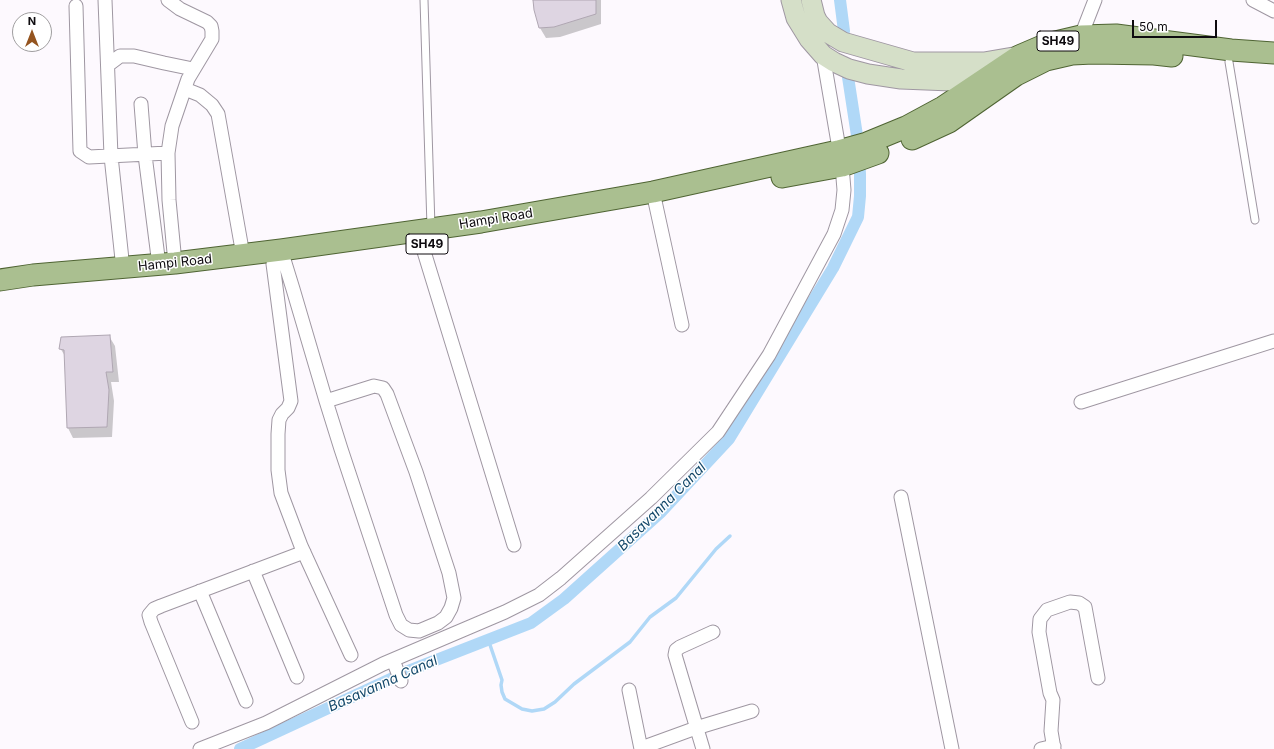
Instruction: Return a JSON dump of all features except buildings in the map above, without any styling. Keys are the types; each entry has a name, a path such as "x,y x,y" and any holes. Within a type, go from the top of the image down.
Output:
{"main road":[{"path":"791,0 796,18 809,39 823,55 849,69 895,78 930,81 982,80"},
{"path":"811,0 818,22 828,33 843,42 913,62 984,62 1019,56"},
{"name":"SH49","path":"869,149 944,107 1019,56 1047,44 1081,36 1116,35 1231,50 1274,53"},
{"name":"SH49","path":"843,157 869,149 910,140 949,122 1016,75 1046,60 1072,54 1154,54 1274,67"},
{"name":"Hampi Road","path":"0,280 33,275 123,269 244,255 279,259 424,235 481,222 654,197 843,157"},
{"name":"SH49","path":"0,293 279,259"}],"street":[{"path":"105,0 111,156 123,269"},
{"path":"167,264 169,200 168,153 172,126 193,69 212,39 211,26 207,22 180,4 168,0"},
{"path":"1081,36 1095,0"},
{"path":"1253,0 1274,11"},
{"path":"76,6 79,148 82,153 89,157 168,153"},
{"path":"200,749 266,723 539,595 561,578 651,498 718,432 769,355 834,234 842,210 844,190 843,157 823,55"},
{"path":"108,65 120,56 134,56 193,69"},
{"path":"185,89 200,96 212,105 218,114 244,255"},
{"path":"141,104 145,154 167,264"},
{"path":"654,197 682,325"},
{"path":"424,235 514,545"},
{"path":"279,259 396,615 401,625 409,630 419,631 438,623 446,617 454,598 450,573 416,472 387,394 383,388 374,386 326,401"},
{"path":"279,259 291,401 288,408 279,420 279,483 281,493 304,552 351,655"},
{"path":"1081,402 1274,341"},
{"path":"901,497 952,749"},
{"path":"192,722 150,622 149,614 154,609 161,606 304,552"},
{"path":"253,571 297,677"},
{"path":"200,591 246,701"},
{"path":"1040,749 1054,748 1051,731 1053,700 1050,693 1039,632 1040,619 1047,610 1070,602 1079,603 1085,607 1098,678"},
{"path":"703,749 675,652 680,647 713,632"},
{"path":"394,663 401,681"},
{"path":"629,690 641,748 696,728 752,711"}],"lane":[{"path":"424,0 424,235"},
{"path":"1229,62 1255,220"}],"waterway":[{"name":"Basavanna Canal","path":"840,0 844,31"},
{"name":"Basavanna Canal","path":"240,749 408,671 531,623 564,599 661,512 729,439 833,268 858,217 860,196 858,142 848,77"},
{"path":"488,639 502,680 502,692 505,699 522,709 532,711 544,709 555,702 574,684 630,642 650,617 676,598 716,549 730,536"}]}
